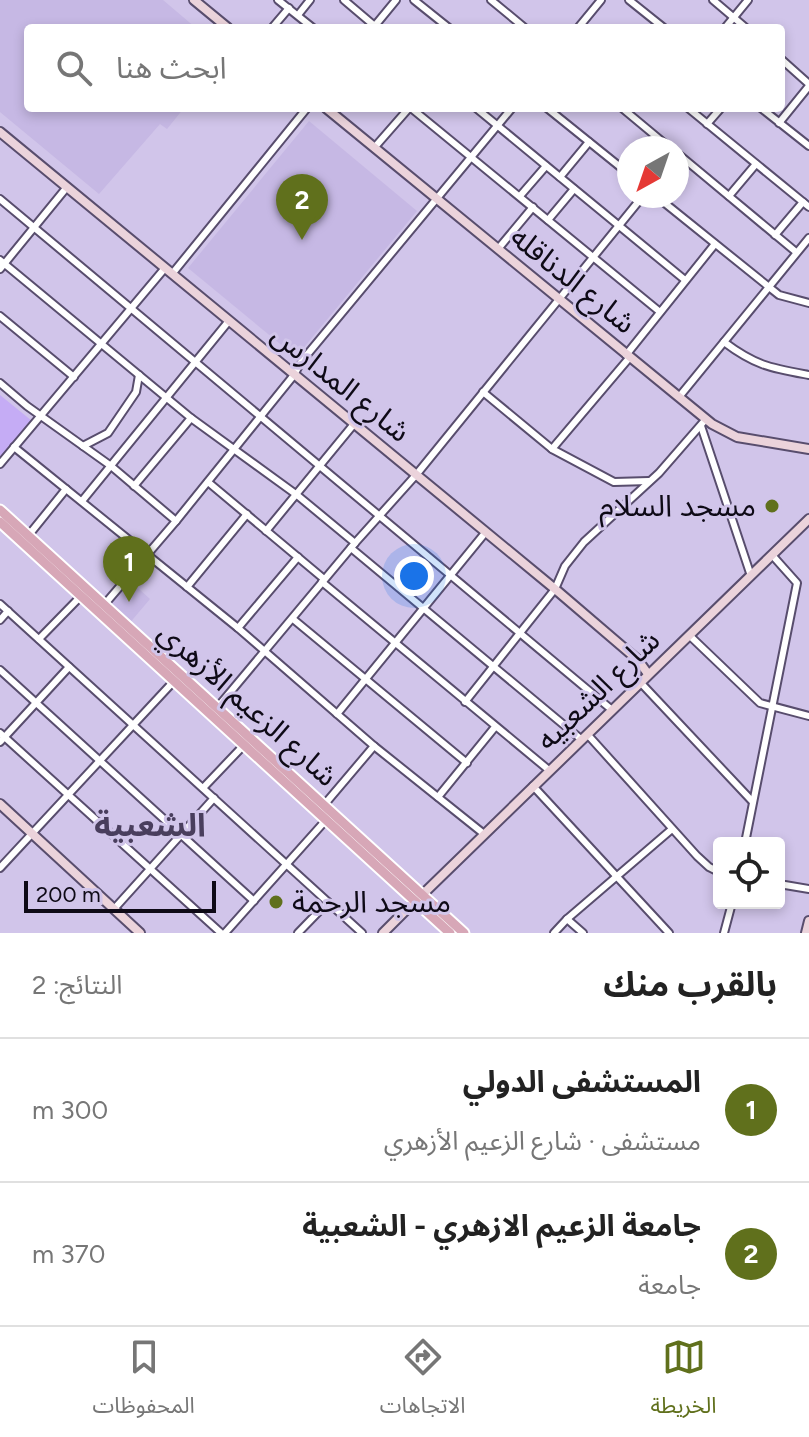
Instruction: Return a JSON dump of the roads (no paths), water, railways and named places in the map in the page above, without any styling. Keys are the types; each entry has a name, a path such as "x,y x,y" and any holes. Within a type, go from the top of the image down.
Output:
{"main road":[{"name":"شارع الزعيم الأزهري","path":"0,510 324,805 450,933"},
{"name":"شارع الزعيم الأزهري","path":"0,522 326,820 464,933"}],"street":[{"path":"194,0 223,24"},
{"path":"278,0 308,24"},
{"path":"298,15 310,0"},
{"path":"344,0 372,24"},
{"path":"377,24 396,0"},
{"path":"414,0 444,24"},
{"path":"491,0 520,24"},
{"path":"581,24 601,0"},
{"path":"629,0 659,24"},
{"path":"713,0 741,24"},
{"path":"729,24 748,0"},
{"path":"275,24 289,8"},
{"path":"584,21 587,24"},
{"path":"779,123 809,85 785,63"},
{"path":"0,464 304,112"},
{"name":"شارع الدناقله","path":"331,112 679,397 703,422 737,437 809,449"},
{"path":"374,148 406,112"},
{"path":"415,112 660,312"},
{"path":"481,112 685,280"},
{"path":"104,605 235,450 301,362 508,112"},
{"path":"552,112 617,164"},
{"path":"627,112 656,136"},
{"path":"693,112 806,205 775,235"},
{"path":"707,124 718,112"},
{"path":"766,112 809,146"},
{"name":"شارع المدارس","path":"0,132 555,589 638,660 648,674"},
{"path":"560,177 589,142"},
{"path":"689,164 796,252"},
{"path":"729,196 756,164"},
{"path":"520,196 546,166"},
{"path":"67,187 1,264 191,418 297,495 493,665 585,737 713,869"},
{"path":"548,220 574,189"},
{"path":"0,199 612,710"},
{"path":"498,249 533,207"},
{"path":"217,708 353,545 416,475 634,208"},
{"path":"671,208 779,295 809,303"},
{"path":"679,397 809,238"},
{"path":"552,449 715,244"},
{"path":"0,316 74,377"},
{"path":"82,501 228,322"},
{"path":"724,342 748,360 762,366 809,375"},
{"path":"83,446 108,433 136,392 139,375"},
{"path":"0,383 111,466 176,521"},
{"path":"483,392 552,449 614,482 649,481"},
{"path":"134,486 191,418"},
{"path":"465,702 555,589 565,566 584,542 649,481 703,422"},
{"path":"703,422 751,576"},
{"path":"266,531 354,424"},
{"path":"14,447 238,628 374,746 484,834"},
{"path":"208,482 394,643 550,771"},
{"path":"28,536 66,489"},
{"path":"187,587 247,514"},
{"name":"شارع الشعبيه","path":"383,933 809,519"},
{"path":"337,714 485,533"},
{"path":"746,837 797,583 772,555"},
{"path":"238,628 298,557"},
{"path":"39,639 81,596"},
{"path":"0,604 362,933"},
{"path":"0,620 8,611"},
{"path":"293,619 467,763"},
{"path":"689,635 760,703 809,716"},
{"path":"69,667 1,738 223,933 326,820"},
{"path":"0,670 254,901"},
{"path":"0,868 174,681"},
{"path":"640,682 752,801"},
{"path":"438,797 495,727"},
{"path":"203,788 244,745"},
{"path":"324,805 374,746"},
{"path":"533,786 669,933"},
{"path":"114,909 214,798"},
{"path":"0,804 140,933"},
{"path":"554,933 672,829"},
{"path":"785,885 809,889"},
{"path":"298,933 328,902"},
{"path":"724,933 730,909"},
{"path":"567,919 583,933"},
{"path":"806,933 809,921"}],"place":[{"name":"جامعة الزعيم الازهري - الشعبية","path":"302,240"},
{"name":"مسجد السلام","path":"772,506"},
{"name":"المستشفى الدولي","path":"129,602"},
{"name":"مسجد الرحمة","path":"276,902"}],"district":[{"name":"الشعبية","path":"150,825"}]}
